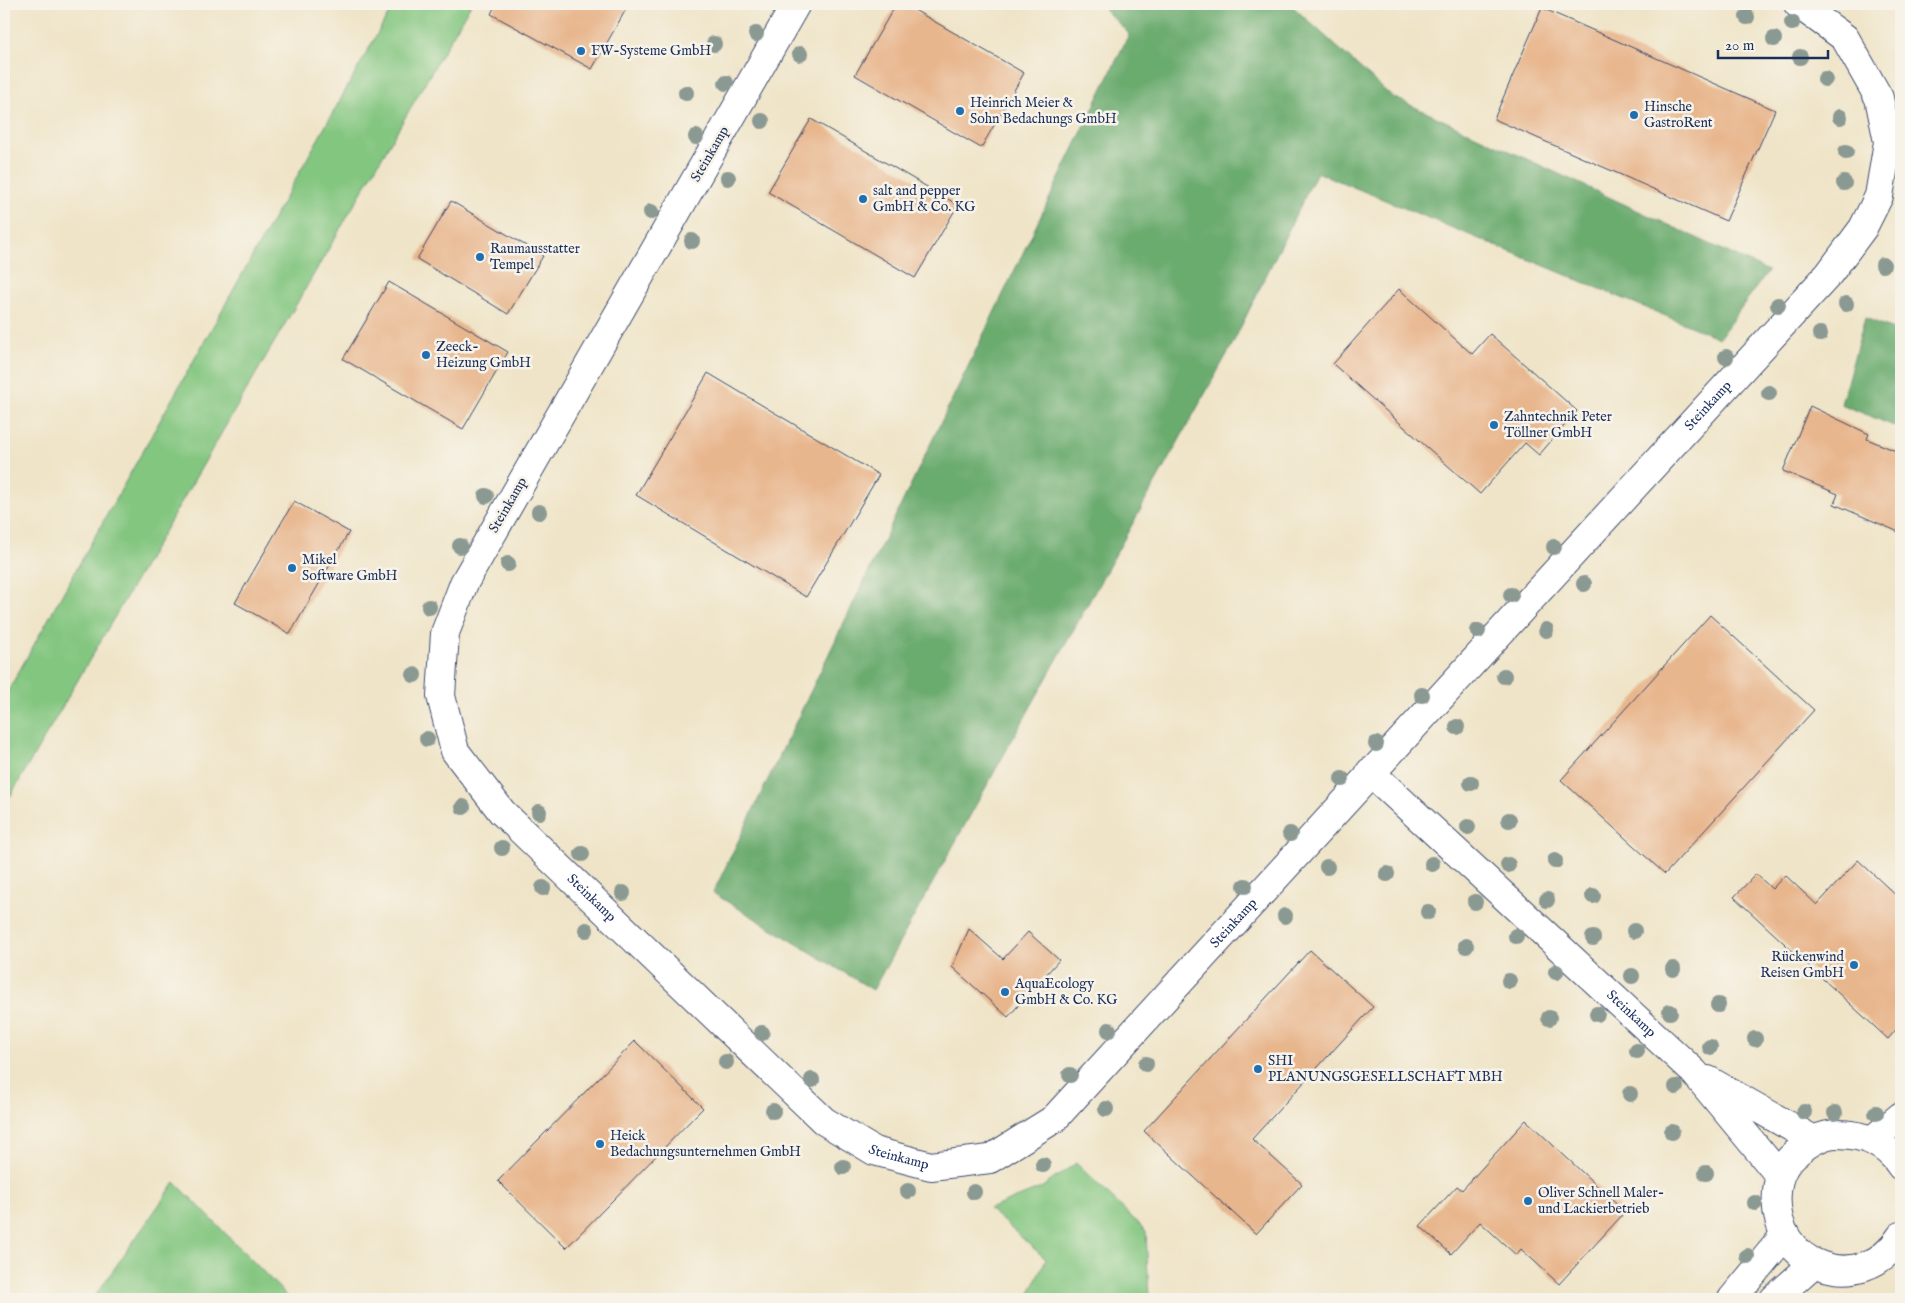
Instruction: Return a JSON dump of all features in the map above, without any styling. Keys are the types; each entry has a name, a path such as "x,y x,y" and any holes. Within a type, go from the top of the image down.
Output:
{"street":[{"name":"Steinkamp","path":"796,4 464,583 445,633 441,696 455,751 502,812 824,1121 874,1151 931,1166 990,1159 1054,1119 1370,772 1828,275 1863,228 1879,196 1888,142 1879,98 1845,38 1798,4"},
{"name":"Steinkamp","path":"1370,772 1694,1072 1779,1175"},
{"name":"Steinkamp","path":"1694,1072 1814,1140"},
{"path":"1872,1140 1901,1116"},
{"path":"1901,1165 1888,1150 1872,1140 1853,1134 1833,1134 1814,1140 1793,1155 1779,1175 1776,1205 1784,1236 1800,1254 1814,1263 1835,1270 1857,1268 1878,1261 1895,1246 1901,1236"},
{"path":"1732,1299 1784,1236"},
{"path":"1774,1299 1814,1263"}],"green space":[{"path":"394,4 471,4 4,807 4,698"},
{"path":"1099,4 1290,4 1391,96 1768,271 1719,338 1317,172 1231,347 873,990 713,893 1129,34"},
{"path":"1865,318 1901,332 1901,429 1841,404"},
{"path":"1076,1163 1146,1231 1149,1299 1027,1299 1046,1259 989,1209 1041,1188"},
{"path":"175,1182 290,1299 93,1299"}],"building":[{"name":"FW-Systeme GmbH","path":"496,4 629,4 592,69 491,14"},
{"name":"Heinrich Meier & Sohn Bedachungs GmbH","path":"896,4 904,4 1024,73 981,148 855,75"},
{"name":"Hinsche GastroRent","path":"1542,8 1775,110 1726,221 1494,119"},
{"name":"salt and pepper GmbH & Co. KG","path":"811,119 958,205 915,278 768,192"},
{"name":"Raumausstatter Tempel","path":"451,201 543,256 508,314 417,259"},
{"name":"Zeeck- Heizung GmbH","path":"389,282 508,352 463,429 343,359"},
{"path":"1399,289 1472,354 1490,334 1577,411 1539,455 1525,443 1480,494 1333,364"},
{"path":"708,373 879,475 806,597 636,495"},
{"path":"1810,406 1869,434 1867,439 1901,453 1901,533 1834,504 1838,494 1783,471"},
{"name":"Mikel Software GmbH","path":"294,501 349,532 290,634 235,603"},
{"path":"1710,615 1814,710 1665,874 1561,780"},
{"name":"Rückenwind Reisen GmbH","path":"1858,860 1901,900 1901,1024 1888,1039 1734,897 1756,874 1772,889 1785,875 1817,905"},
{"name":"AquaEcology GmbH & Co. KG","path":"969,929 1003,959 1028,932 1059,960 1008,1017 952,967"},
{"name":"SHI PLANUNGSGESELLSCHAFT MBH","path":"1310,950 1373,1007 1252,1139 1302,1184 1256,1234 1144,1131"},
{"name":"Heick Bedachungsunternehmen GmbH","path":"635,1041 703,1108 566,1248 498,1181"},
{"name":"Oliver Schnell Maler- und Lackierbetrieb","path":"1526,1120 1625,1212 1559,1284 1521,1249 1516,1255 1480,1222 1451,1254 1420,1226 1457,1186 1462,1190"}],"place":[{"name":"FW-Systeme GmbH","path":"581,51"},
{"name":"Heinrich Meier & Sohn Bedachungs GmbH","path":"960,111"},
{"name":"Hinsche GastroRent","path":"1634,115"},
{"name":"salt and pepper GmbH & Co. KG","path":"863,199"},
{"name":"Raumausstatter Tempel","path":"480,257"},
{"name":"Zeeck- Heizung GmbH","path":"426,355"},
{"name":"Zahntechnik Peter Töllner GmbH","path":"1494,425"},
{"name":"Mikel Software GmbH","path":"292,568"},
{"name":"Rückenwind Reisen GmbH","path":"1854,965"},
{"name":"AquaEcology GmbH & Co. KG","path":"1005,992"},
{"name":"SHI PLANUNGSGESELLSCHAFT MBH","path":"1258,1069"},
{"name":"Heick Bedachungsunternehmen GmbH","path":"600,1144"},
{"name":"Oliver Schnell Maler- und Lackierbetrieb","path":"1528,1201"}]}
